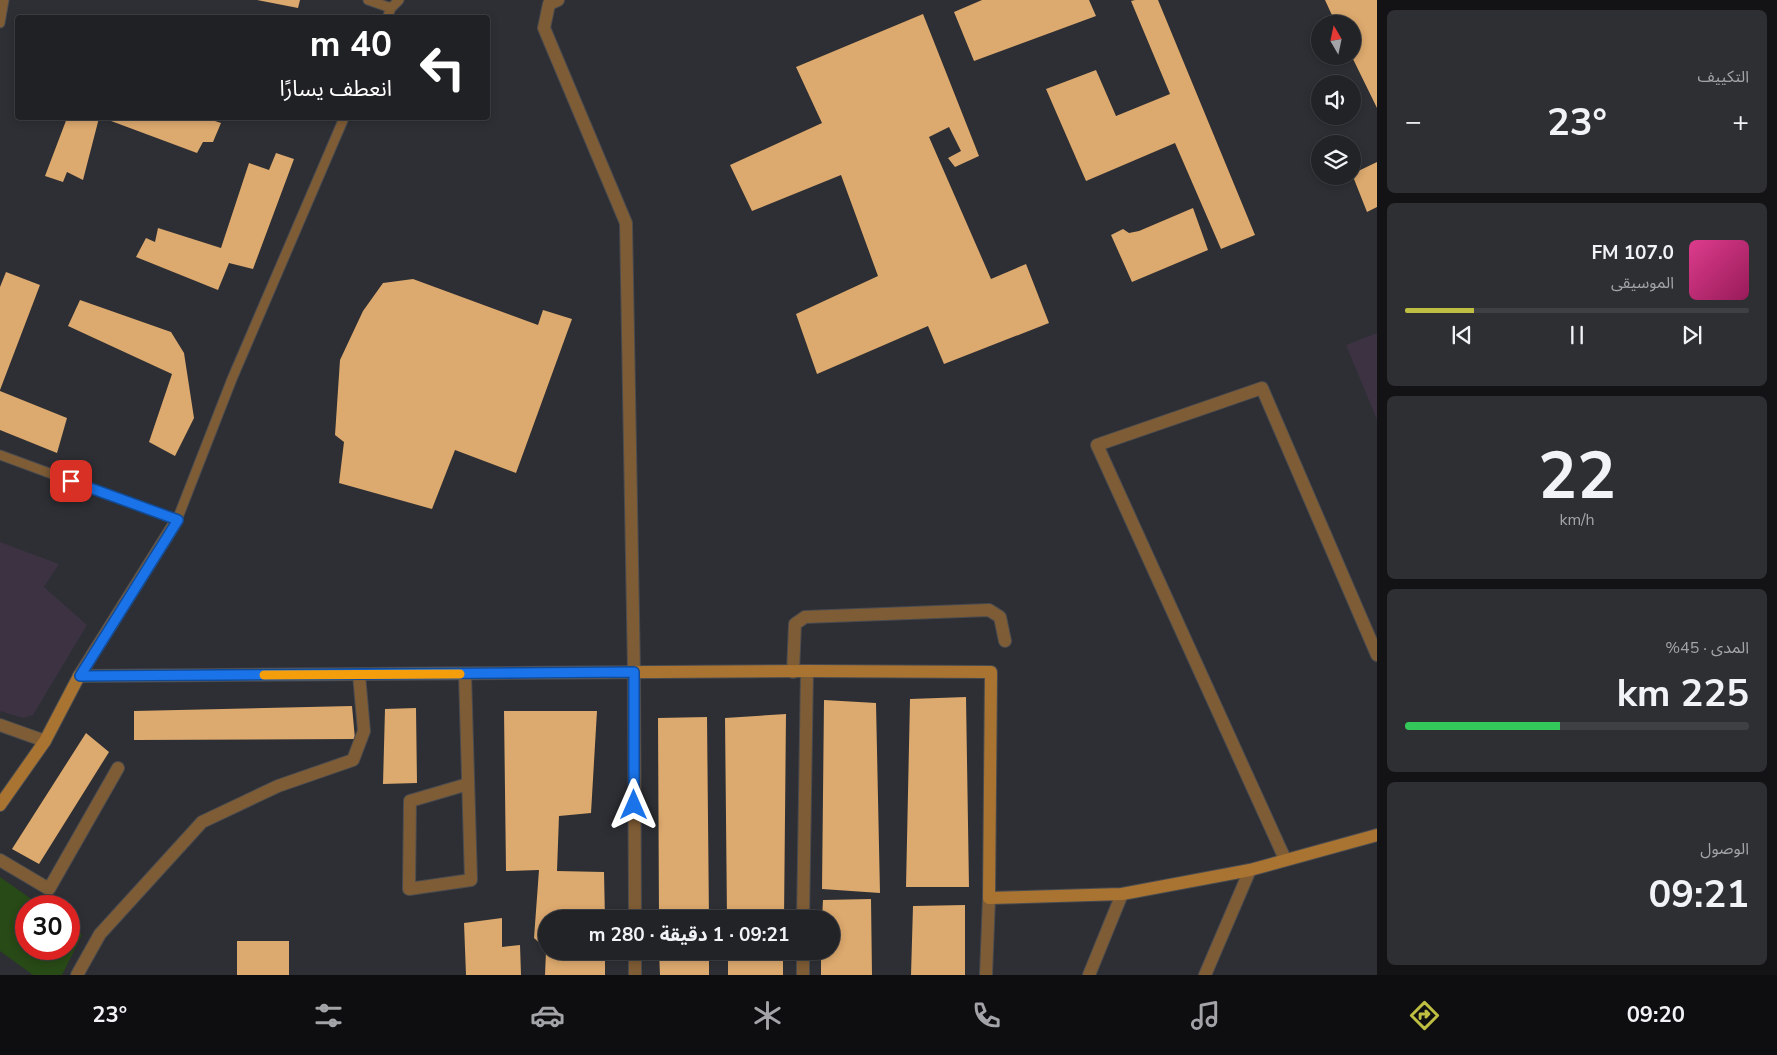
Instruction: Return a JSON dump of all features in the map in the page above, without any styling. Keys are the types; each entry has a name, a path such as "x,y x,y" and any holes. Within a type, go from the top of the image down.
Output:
{"street":[{"path":"558,0 549,4 544,28 626,223 634,672 635,910"},
{"path":"1285,859 1097,446 1262,388 1377,655"},
{"path":"0,805 45,741 80,676 178,520"},
{"path":"793,672 796,624 805,617 989,610 1000,617 1005,641"},
{"path":"80,676 806,671 991,672 989,898 986,975"},
{"path":"803,910 806,671"},
{"path":"77,975 100,934 202,822 278,786 353,760 364,731 359,674"},
{"path":"465,674 471,880 409,889 410,801 468,784"},
{"path":"0,726 45,741"},
{"path":"0,860 49,889 118,768"},
{"path":"989,898 1122,894 1250,870 1285,859 1377,836"},
{"path":"1205,975 1250,870"},
{"path":"1089,975 1122,894"},
{"path":"635,960 635,975"},
{"path":"802,975 803,960"}],"lane":[{"path":"0,23 4,0"},
{"path":"368,0 391,8"},
{"path":"388,15 391,8 399,0"},
{"path":"0,455 178,520 232,379 343,120"}],"shaded area":[{"path":"1377,333 1377,420 1346,345"},
{"path":"0,542 59,564 44,587 87,625 33,715 23,718 0,711"}],"green space":[{"path":"0,877 25,895 15,895 15,960 70,960 62,975 33,975 0,951"}],"building":[{"path":"257,0 300,0 298,8"},
{"path":"982,0 1089,0 1096,16 974,61 954,12"},
{"path":"1158,0 1255,235 1221,249 1175,143 1086,181 1046,89 1096,70 1116,116 1170,94 1131,1"},
{"path":"1325,0 1377,0 1377,108 1356,65 1361,65 1361,15 1332,15"},
{"path":"923,14 979,156 955,167 948,158 961,151 949,127 929,137 991,279 1026,264 1049,323 944,364 928,326 817,374 796,314 878,276 841,175 752,211 730,165 822,123 796,67"},
{"path":"66,120 98,120 83,180 67,172 63,182 45,176"},
{"path":"108,120 212,120 221,123 213,142 203,142 197,153"},
{"path":"276,153 294,159 253,269 229,263 218,290 136,257 146,238 155,242 158,228 221,248 249,163 269,170"},
{"path":"1377,162 1377,207 1367,212 1356,185 1361,185 1361,170"},
{"path":"1193,208 1208,250 1132,282 1111,235 1123,229 1129,233 1139,231"},
{"path":"6,272 40,285 0,390 0,287"},
{"path":"413,279 538,325 543,310 572,319 516,473 455,450 432,509 339,483 344,442 335,435 340,360 363,311 383,283"},
{"path":"80,300 171,332 184,353 194,418 175,456 149,442 172,374 68,326"},
{"path":"0,391 67,418 57,453 0,430"},
{"path":"966,697 969,887 906,887 910,699"},
{"path":"824,700 876,703 880,893 822,889"},
{"path":"352,706 355,739 134,740 134,711"},
{"path":"416,708 417,783 383,784 385,709"},
{"path":"504,711 597,711 591,813 559,816 557,871 604,872 605,910 538,910 538,942 534,938 539,870 506,871"},
{"path":"786,714 784,910 727,910 725,718"},
{"path":"707,717 709,910 659,910 658,718"},
{"path":"86,733 109,752 39,864 12,849"},
{"path":"871,899 872,975 821,975 821,960 840,960 840,910 822,910 823,900"},
{"path":"965,905 965,975 911,975 913,906"},
{"path":"502,918 502,947 520,945 521,975 466,975 464,923"},
{"path":"237,941 289,941 289,975 237,975"},
{"path":"546,960 605,960 605,975 545,975"},
{"path":"659,960 709,960 709,975 660,975"},
{"path":"728,960 783,960 783,975 728,975"}],"slow traffic":[{"path":"264,675 460,674"}],"route":[{"path":"71,481 178,520 80,676 634,672 634,805"}]}
